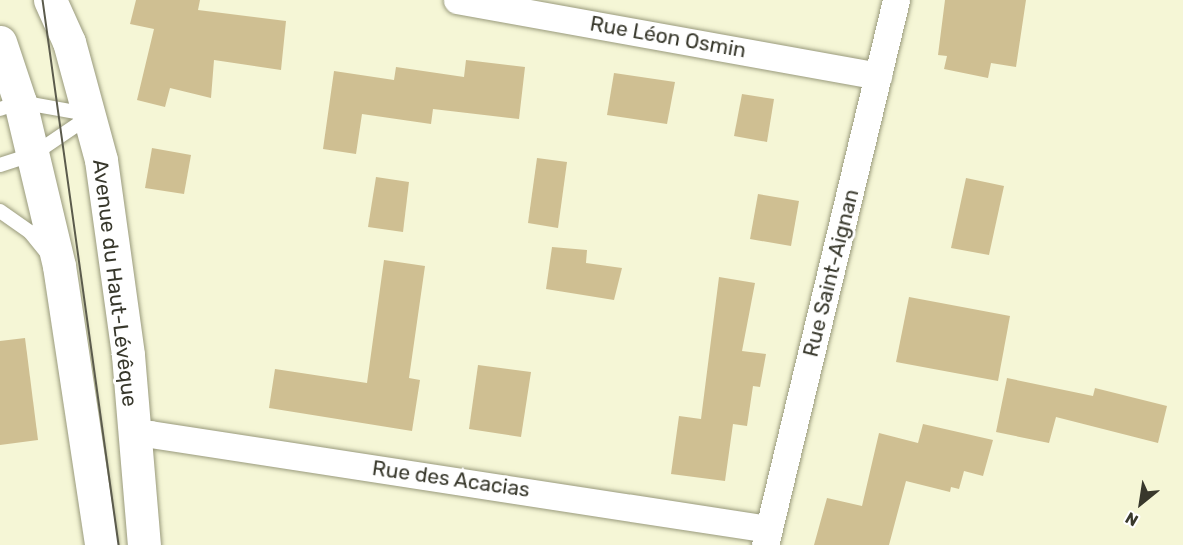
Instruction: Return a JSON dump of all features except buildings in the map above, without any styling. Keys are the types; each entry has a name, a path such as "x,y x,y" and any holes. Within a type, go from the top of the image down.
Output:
{"main road":[{"name":"Avenue du Haut-Lévêque","path":"58,9 91,115 128,355 144,545"},
{"path":"0,42 10,106 34,154 59,266 101,545"}],"street":[{"name":"Rue Léon Osmin","path":"457,0 878,76"},
{"name":"Rue Saint-Aignan","path":"767,537 896,0"},
{"name":"Rue des Acacias","path":"133,435 150,434 767,537"}],"lane":[{"path":"10,106 91,115"},
{"path":"0,165 34,154 91,115"},
{"path":"0,211 30,232 59,266"}],"tram line":[{"path":"43,0 119,545"}]}
